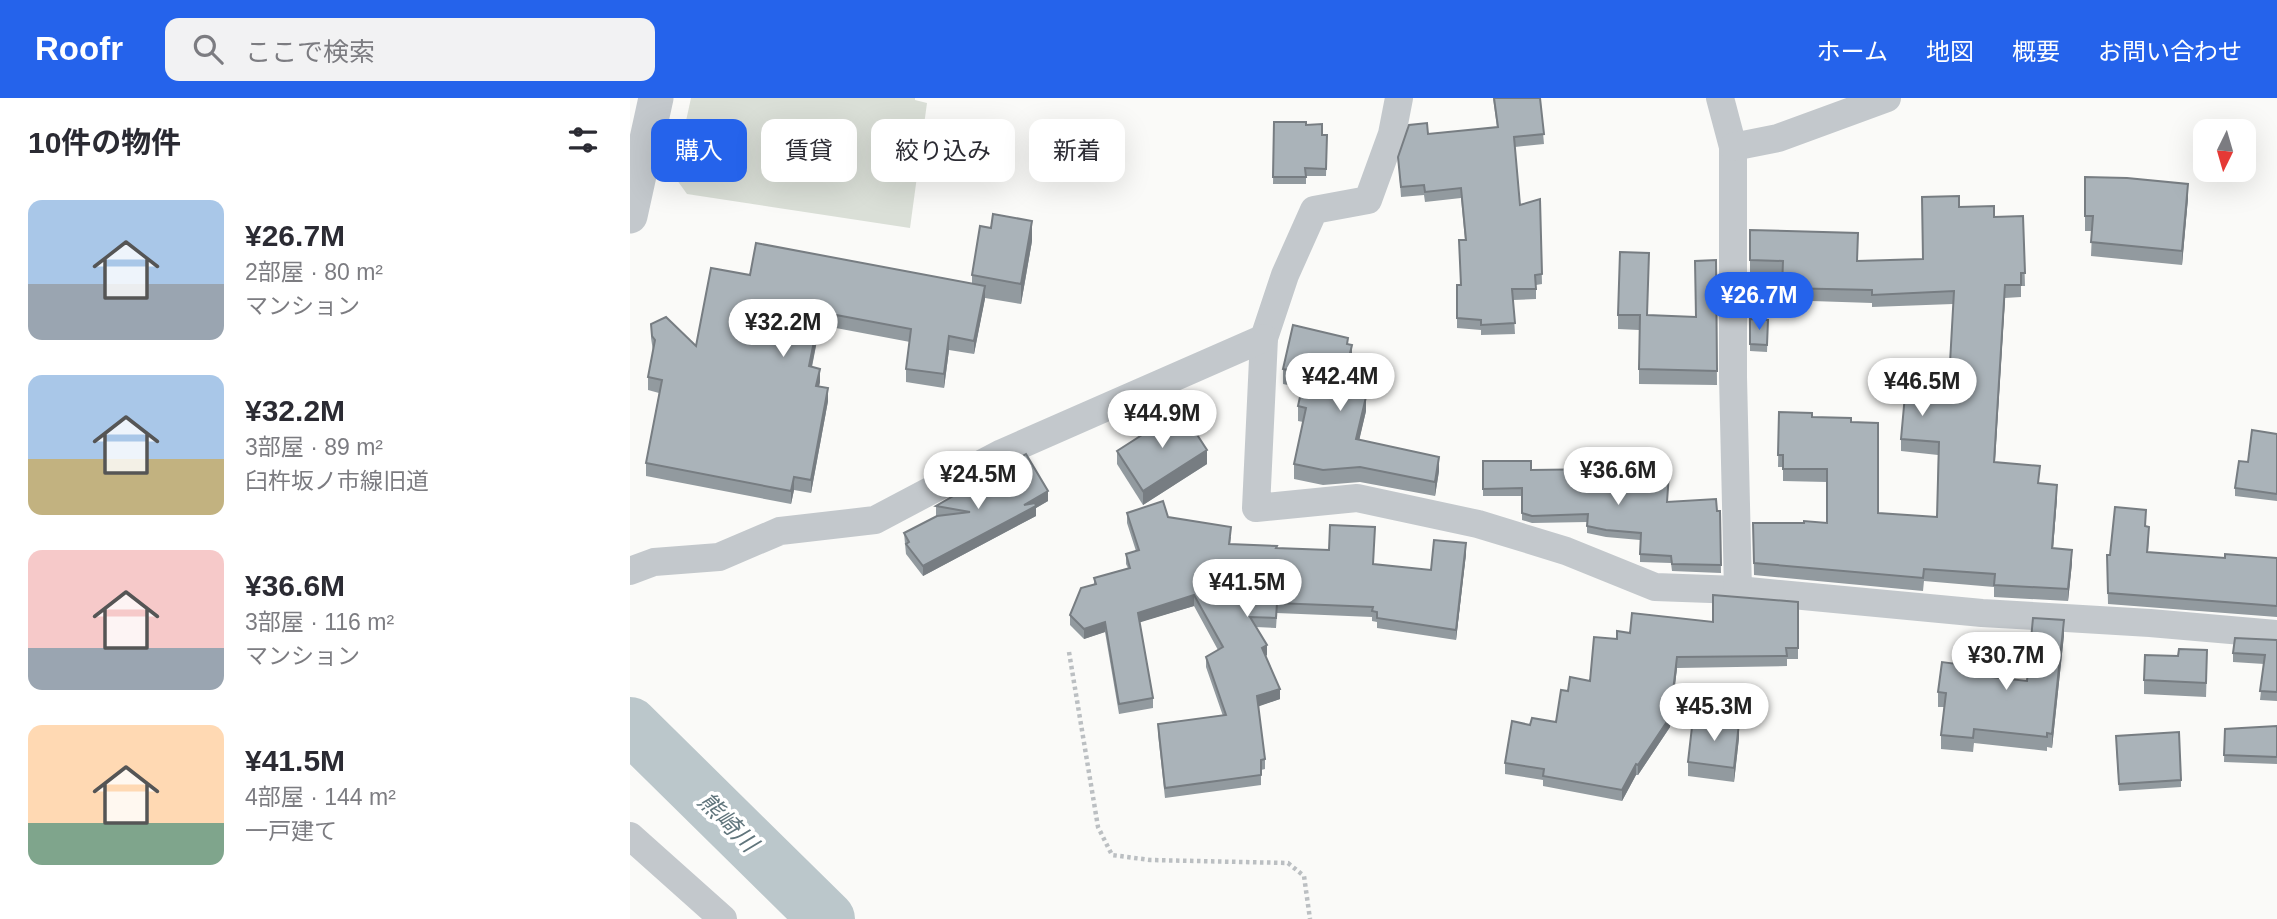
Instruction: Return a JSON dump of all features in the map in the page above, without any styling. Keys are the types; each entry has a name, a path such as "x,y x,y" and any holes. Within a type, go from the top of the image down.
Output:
{"street":[{"path":"630,216 656,98"},
{"path":"1399,98 1392,134 1368,200 1314,210 1285,275 1264,338 1256,508 1357,498 1478,524 1605,565 1655,587 1738,590 1982,613 2277,634"},
{"path":"1720,98 1733,147 1733,377 1738,590"},
{"path":"1733,147 1777,138 1887,98"},
{"path":"630,571 654,562 719,557 780,531 875,520 1002,453 1264,338"},
{"path":"630,836 723,919"}],"path":[{"path":"1069,652 1098,827 1112,855 1150,860 1288,863 1304,876 1310,919"}],"shaded area":[{"path":"691,98 915,98 927,103 925,119 871,119 871,182 916,182 910,228 687,194 678,182 747,182 747,119 686,119"}],"building":[{"path":"1494,98 1540,98 1544,134 1514,137 1520,205 1540,199 1542,274 1535,275 1536,289 1512,289 1515,323 1481,325 1481,320 1457,318 1457,285 1461,285 1459,240 1466,240 1461,188 1425,192 1424,185 1401,187 1398,157 1409,125 1427,123 1428,134 1498,127"},
{"path":"1274,122 1322,124 1322,135 1327,135 1326,169 1305,168 1306,177 1273,177"},
{"path":"2085,177 2188,184 2182,251 2091,242 2093,216 2085,216"},
{"path":"1959,196 1959,207 1994,206 1994,217 2023,216 2025,273 2021,273 2021,285 2005,285 1994,462 2040,466 2038,483 2057,485 2052,548 2072,550 2068,589 1994,585 1995,574 1924,569 1923,578 1754,563 1753,523 1827,523 1827,469 1783,469 1783,455 1778,455 1779,412 1812,413 1812,417 1851,418 1851,422 1878,423 1878,513 1937,517 1939,442 1901,439 1907,373 1934,375 1935,362 1950,363 1954,291 1872,295 1872,290 1782,288 1783,261 1750,260 1750,230 1858,233 1857,261 1923,259 1922,197"},
{"path":"993,214 1032,221 1021,284 972,275 980,226 991,228"},
{"path":"756,243 985,286 974,341 949,336 944,374 906,369 911,329 820,312 809,366 820,369 816,386 828,388 811,480 794,477 791,491 646,463 662,380 648,377 655,340 651,324 666,317 696,346 711,268 750,275"},
{"path":"1620,252 1649,253 1647,315 1696,317 1695,261 1716,260 1717,371 1639,369 1640,315 1618,315"},
{"path":"1750,319 1768,320 1767,345 1750,344"},
{"path":"1293,325 1348,338 1347,344 1352,345 1347,366 1353,367 1349,386 1358,388 1357,394 1366,397 1356,439 1439,457 1435,482 1360,467 1323,470 1294,464 1306,408 1298,406 1305,374 1283,369"},
{"path":"1181,410 1207,450 1143,491 1117,451"},
{"path":"2252,430 2277,434 2277,494 2235,488 2239,461 2248,462"},
{"path":"1026,454 1048,491 1024,505 1035,503 1036,506 923,566 906,544 909,542 904,533 937,516 970,512 936,506"},
{"path":"1483,461 1531,461 1531,470 1606,468 1669,473 1667,502 1716,499 1717,511 1720,511 1721,565 1672,564 1671,556 1640,554 1641,533 1587,526 1588,514 1532,516 1522,513 1522,488 1483,489"},
{"path":"1163,501 1168,517 1231,527 1229,544 1329,550 1330,525 1375,527 1373,564 1431,570 1434,540 1466,543 1456,630 1377,618 1377,612 1372,611 1373,607 1277,603 1276,618 1250,617 1267,645 1262,648 1280,689 1257,696 1265,759 1261,760 1261,775 1165,788 1158,724 1226,715 1206,657 1223,647 1194,595 1138,613 1153,698 1119,704 1105,622 1084,629 1070,615 1081,588 1096,584 1094,578 1130,568 1126,554 1139,550 1127,513"},
{"path":"2115,507 2146,510 2145,526 2149,527 2147,552 2225,558 2225,554 2277,558 2277,606 2108,593 2107,555 2110,555"},
{"path":"1713,595 1798,602 1798,648 1786,648 1787,656 1677,657 1670,717 1638,765 1636,764 1622,790 1543,776 1544,769 1505,763 1512,721 1530,725 1532,718 1556,722 1561,690 1568,691 1570,677 1590,681 1594,637 1617,639 1617,631 1630,633 1632,613 1713,622"},
{"path":"2033,618 2064,620 2052,734 2047,733 2047,737 1974,729 1973,738 1941,735 1946,693 1938,692 1942,662 1965,665 1964,674 2027,681"},
{"path":"2235,638 2277,640 2277,692 2260,691 2265,655 2233,653"},
{"path":"2179,649 2207,650 2206,683 2144,680 2145,655 2178,656"},
{"path":"1693,718 1739,723 1734,768 1688,762"},
{"path":"2277,726 2277,757 2224,755 2225,729"},
{"path":"2179,732 2181,780 2119,784 2116,736"}],"waterway":[{"name":"熊崎川","path":"630,725 827,919"}]}
